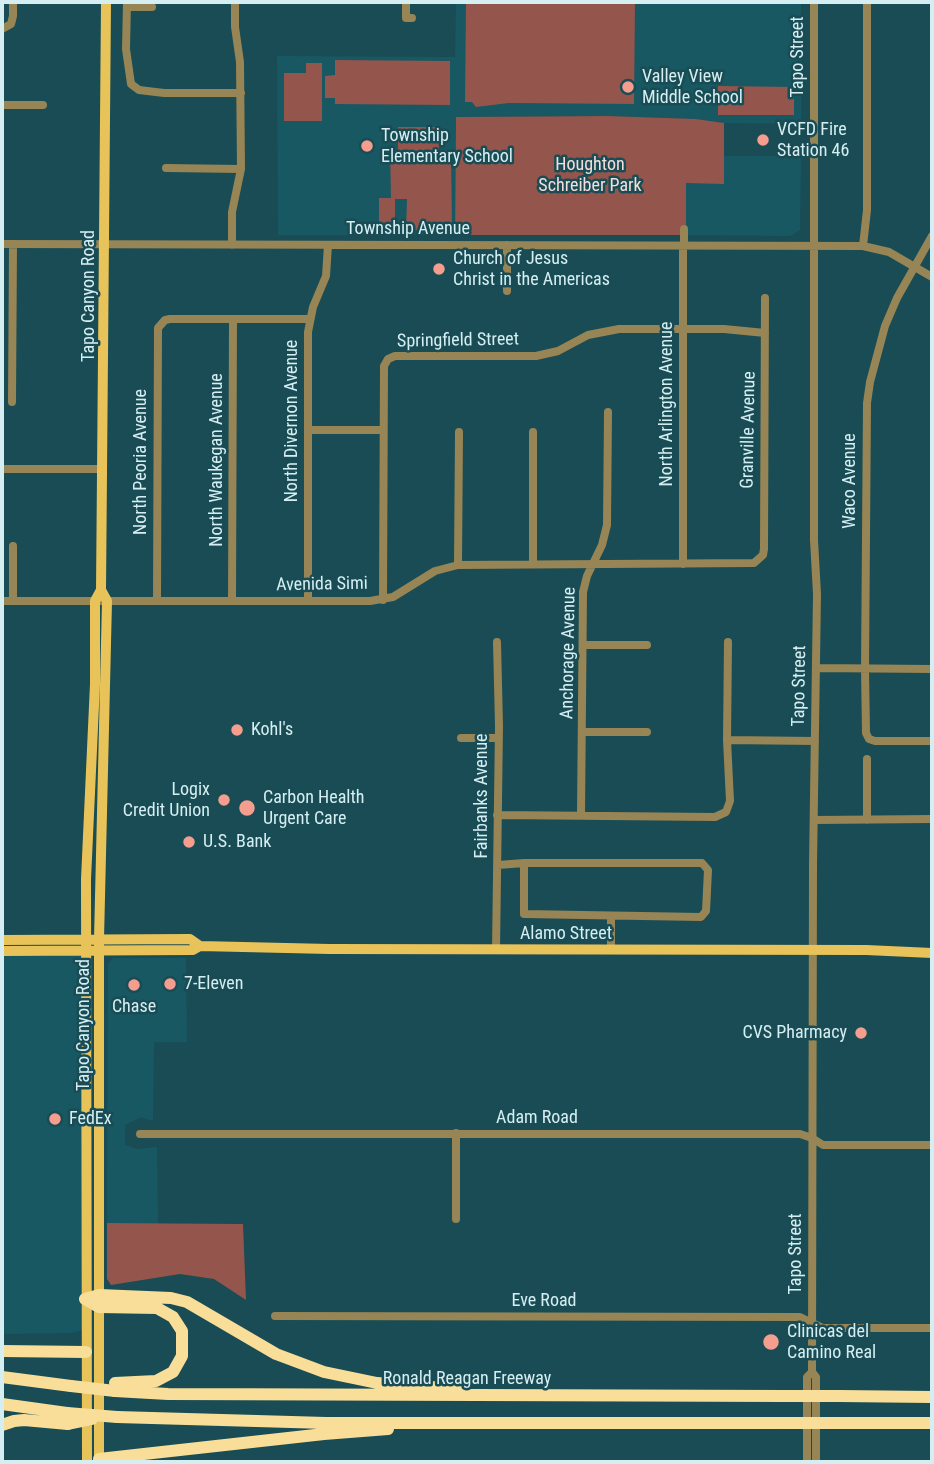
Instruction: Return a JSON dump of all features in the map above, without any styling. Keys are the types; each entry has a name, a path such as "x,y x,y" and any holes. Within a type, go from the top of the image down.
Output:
{"highway":[{"path":"99,1301 159,1296 187,1302 276,1354 334,1374 377,1383 450,1388 502,1396"},
{"path":"2,1377 115,1387 156,1381 173,1372 183,1356 182,1331 173,1317 157,1308 85,1299"},
{"path":"2,1351 86,1352"},
{"name":"Ronald Reagan Freeway","path":"115,1387 168,1394 932,1397"},
{"path":"2,1404 68,1418"},
{"path":"2,1425 24,1420 102,1416 177,1420 932,1423"},
{"path":"95,1461 433,1422"}],"main road":[{"name":"Tapo Canyon Road","path":"95,1461 86,1352 85,1299 86,879 95,684 95,601 101,590 106,2"},
{"name":"Tapo Canyon Road","path":"95,1461 99,1301 99,939 107,601 101,590"},
{"name":"Alamo Street","path":"2,951 87,945 99,939 190,939 200,946"},
{"name":"Alamo Street","path":"2,940 87,945 99,951 193,950 200,946 932,953"}],"street":[{"path":"2,29 11,24 13,2"},
{"path":"232,245 232,212 241,169 241,93 235,2"},
{"path":"406,2 406,18 412,18"},
{"name":"Tapo Street","path":"814,2 816,668 812,1372 816,1377 816,1462"},
{"path":"863,246 867,210 867,2"},
{"path":"152,7 127,4 127,59 129,80 134,87 164,93 241,93"},
{"path":"2,105 43,105"},
{"path":"166,168 241,169"},
{"name":"North Arlington Avenue","path":"683,564 684,229"},
{"name":"Waco Avenue","path":"932,236 885,326 875,357 867,403 865,669 866,733 869,739 932,741"},
{"name":"Township Avenue","path":"2,244 863,246 889,252 932,277"},
{"path":"12,402 13,244"},
{"name":"North Divernon Avenue","path":"308,601 309,319 326,276 328,245"},
{"path":"507,245 507,291"},
{"name":"Granville Avenue","path":"759,560 764,549 765,298"},
{"path":"233,318 309,319"},
{"name":"North Peoria Avenue","path":"157,601 157,334 161,324 170,319 233,318"},
{"name":"North Waukegan Avenue","path":"232,601 233,318"},
{"name":"Springfield Street","path":"383,600 384,366 391,357 536,356 558,351 588,335 605,330 724,329 765,333"},
{"name":"Anchorage Avenue","path":"581,816 583,592 592,564 603,545 607,525 608,412"},
{"path":"308,430 383,430"},
{"path":"458,432 458,565"},
{"path":"533,432 533,564"},
{"path":"2,469 103,469"},
{"path":"13,546 13,601"},
{"name":"Avenida Simi","path":"2,601 383,600 403,593 435,571 458,565 749,564 759,560"},
{"name":"Fairbanks Avenue","path":"496,642 496,950"},
{"path":"497,815 715,817 726,812 730,801 727,740 728,642"},
{"path":"583,645 648,645"},
{"path":"816,668 932,669"},
{"path":"582,732 647,732"},
{"path":"461,738 498,738"},
{"path":"727,740 815,741"},
{"path":"867,758 867,820"},
{"path":"814,820 932,819"},
{"path":"498,865 524,863 702,863 708,870 706,911 701,917 524,914 524,863"},
{"path":"611,916 611,950"},
{"path":"456,1133 456,1220"},
{"name":"Adam Road","path":"140,1135 800,1134 823,1144 932,1145"},
{"name":"Eve Road","path":"275,1316 800,1317 823,1328 932,1328"},
{"name":"Tapo Street","path":"807,1462 807,1377 812,1372"}],"shaded area":[{"path":"456,2 801,2 801,124 724,123 696,119 608,116 456,117 455,235 278,235 277,56 455,57"},
{"path":"724,156 801,156 800,230 790,236 686,235 686,183 724,183"},
{"path":"84,953 83,1330 71,1333 2,1334 2,954"},
{"path":"113,958 186,958 187,1042 154,1042 153,1121 141,1117 125,1125 125,1145 137,1149 157,1147 158,1224 107,1223 108,964"}],"green space":[{"path":"466,2 635,2 634,104 509,103 476,107 472,102 465,102"},
{"path":"335,60 450,61 450,105 335,104 335,98 325,98 325,76 335,75"},
{"path":"306,63 322,63 322,121 284,121 284,73 306,73"},
{"path":"718,86 794,87 794,115 718,115"},
{"name":"Houghton Schreiber Park","path":"608,116 696,119 724,123 724,184 686,183 686,235 455,235 456,117"},
{"path":"398,127 439,127 439,150 451,150 452,230 406,230 407,199 395,199 395,224 379,223 379,198 391,198 390,150 398,150"},
{"path":"107,1223 243,1224 246,1300 214,1279 180,1274 111,1285 107,1279"}],"place":[{"name":"Valley View Middle School","path":"628,87"},
{"name":"VCFD Fire Station 46","path":"763,140"},
{"name":"Township Elementary School","path":"367,146"},
{"name":"Church of Jesus Christ in the Americas","path":"439,269"},
{"name":"Kohl's","path":"237,730"},
{"name":"Logix Credit Union","path":"224,800"},
{"name":"Carbon Health Urgent Care","path":"247,808"},
{"name":"U.S. Bank","path":"189,842"},
{"name":"7-Eleven","path":"170,984"},
{"name":"Chase","path":"134,985"},
{"name":"CVS Pharmacy","path":"861,1033"},
{"name":"FedEx","path":"55,1119"},
{"name":"Clinicas del Camino Real","path":"771,1342"}]}
